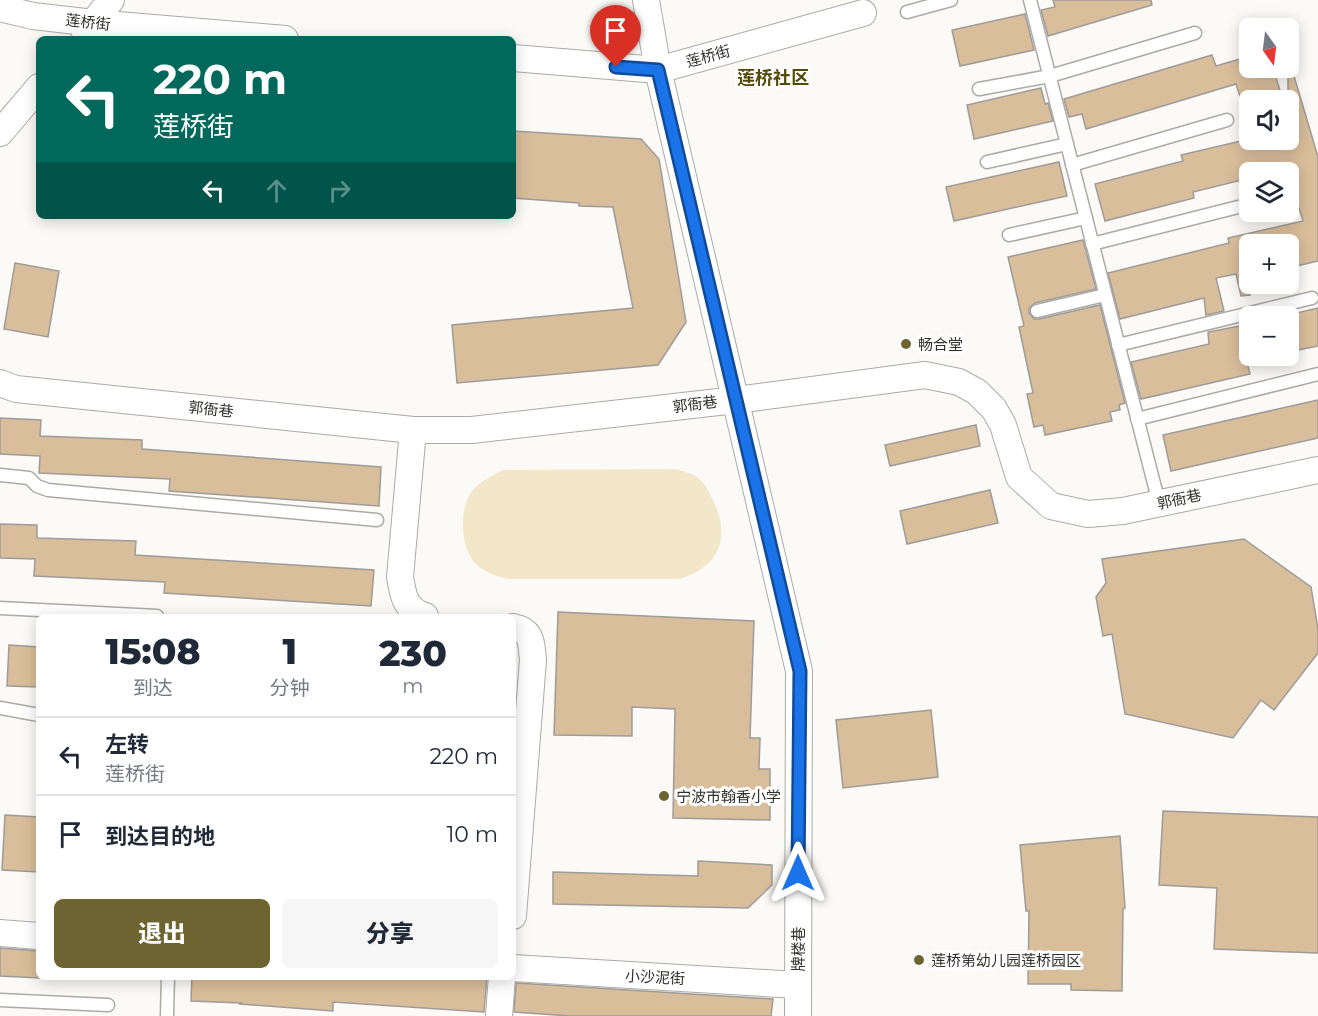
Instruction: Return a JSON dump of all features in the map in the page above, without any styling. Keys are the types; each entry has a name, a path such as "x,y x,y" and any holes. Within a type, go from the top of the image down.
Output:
{"street":[{"path":"87,31 111,0"},
{"name":"牌楼巷","path":"646,0 658,70 800,671 798,1016"},
{"name":"莲桥街","path":"0,8 87,31 211,36"},
{"name":"莲桥街","path":"516,58 658,70 863,14"},
{"path":"0,133 36,91"},
{"name":"郭衙巷","path":"0,383 15,389 413,430 472,430 736,400 925,375 959,382 977,392 994,409 1004,425 1019,477 1051,506 1088,514 1122,511 1318,470"},
{"path":"413,430 400,577 403,600 415,614"},
{"path":"516,628 523,629 531,639 533,660 520,740 516,841"},
{"path":"0,933 36,936"},
{"name":"小沙泥街","path":"516,968 798,985"},
{"path":"499,1016 502,980"}],"lane":[{"path":"907,12 951,0"},
{"path":"1030,0 1159,503"},
{"path":"979,89 1050,76 1195,33"},
{"path":"1072,165 1227,120"},
{"path":"987,162 1067,144"},
{"path":"1092,244 1239,207"},
{"path":"1009,235 1086,218"},
{"path":"1037,311 1106,295"},
{"path":"1118,345 1312,298"},
{"path":"1137,419 1318,374"},
{"path":"0,475 29,478 37,486 48,490 377,520"},
{"path":"0,608 118,614"},
{"path":"0,708 36,714"},
{"path":"167,1016 168,980"},
{"path":"0,1000 108,1005"}],"shaded area":[{"path":"675,469 692,474 702,482 713,500 721,526 721,538 713,558 693,574 679,579 508,579 490,573 475,563 466,547 463,517 468,498 479,484 503,470"}],"building":[{"path":"1053,0 1151,0 1152,5 1048,36 1041,10 1055,7"},
{"path":"1025,14 1034,50 960,66 952,30"},
{"path":"1212,55 1216,66 1239,59 1239,78 1276,78 1280,90 1239,90 1239,94 1236,84 1086,129 1082,114 1069,117 1064,99"},
{"path":"1288,78 1295,78 1298,90 1288,90"},
{"path":"1041,88 1053,121 974,139 967,105"},
{"path":"1299,93 1318,157 1318,261 1299,265 1299,234 1246,234 1303,221 1299,208 1299,162 1239,162 1239,181 1193,192 1194,198 1105,221 1095,184 1183,161 1181,155 1239,141 1239,150 1299,150"},
{"path":"516,131 641,139 659,159 686,322 658,365 457,383 452,325 633,308 613,207 579,206 579,203 516,198"},
{"path":"1059,162 1067,196 954,221 946,187"},
{"path":"1239,236 1239,287 1236,274 1216,278 1224,311 1206,315 1204,298 1120,319 1108,273 1229,243 1228,238"},
{"path":"1083,240 1096,289 1035,303 1029,308 1029,313 1034,319 1039,319 1100,305 1125,403 1119,405 1120,410 1110,412 1112,421 1045,435 1043,425 1034,427 1027,394 1033,393 1019,327 1024,326 1008,257"},
{"path":"15,263 59,271 48,337 4,329"},
{"path":"1318,308 1318,346 1299,350 1299,312"},
{"path":"1239,326 1239,366 1248,366 1250,374 1141,399 1131,362 1209,344 1208,332"},
{"path":"1318,400 1318,438 1171,471 1163,435"},
{"path":"0,418 41,420 40,436 142,440 142,449 381,467 379,506 169,491 170,479 39,473 40,456 0,454"},
{"path":"976,425 980,446 890,466 885,445"},
{"path":"990,490 998,523 907,544 900,511"},
{"path":"0,524 37,525 37,538 136,541 135,555 374,570 371,606 164,593 165,582 34,576 35,559 0,558"},
{"path":"1244,539 1311,587 1318,629 1318,653 1274,710 1261,700 1233,738 1125,714 1112,634 1103,636 1096,597 1106,583 1102,559"},
{"path":"558,612 754,621 750,738 760,738 759,769 770,769 770,820 673,818 675,709 632,707 632,736 554,735"},
{"path":"9,645 36,647 36,687 7,686"},
{"path":"931,710 938,777 843,788 836,720"},
{"path":"1163,811 1318,817 1318,953 1214,949 1217,888 1159,885"},
{"path":"5,815 36,817 36,872 2,870"},
{"path":"1120,836 1125,908 1123,909 1122,991 1071,990 1071,984 1028,984 1029,911 1026,911 1020,845"},
{"path":"698,861 772,865 772,885 748,908 553,904 553,872 698,876"},
{"path":"0,948 36,951 36,978 0,976"},
{"path":"192,980 487,980 484,1012 333,1002 333,1011 191,1001"},
{"path":"516,983 773,999 771,1016 570,1016 514,1012"}],"place":[{"name":"畅合堂","path":"906,344"},
{"name":"宁波市翰香小学","path":"664,796"},
{"name":"莲桥第幼儿园莲桥园区","path":"919,960"}],"district":[{"name":"莲桥社区","path":"773,78"}],"route":[{"path":"616,67 658,70 800,671 798,873"}]}
